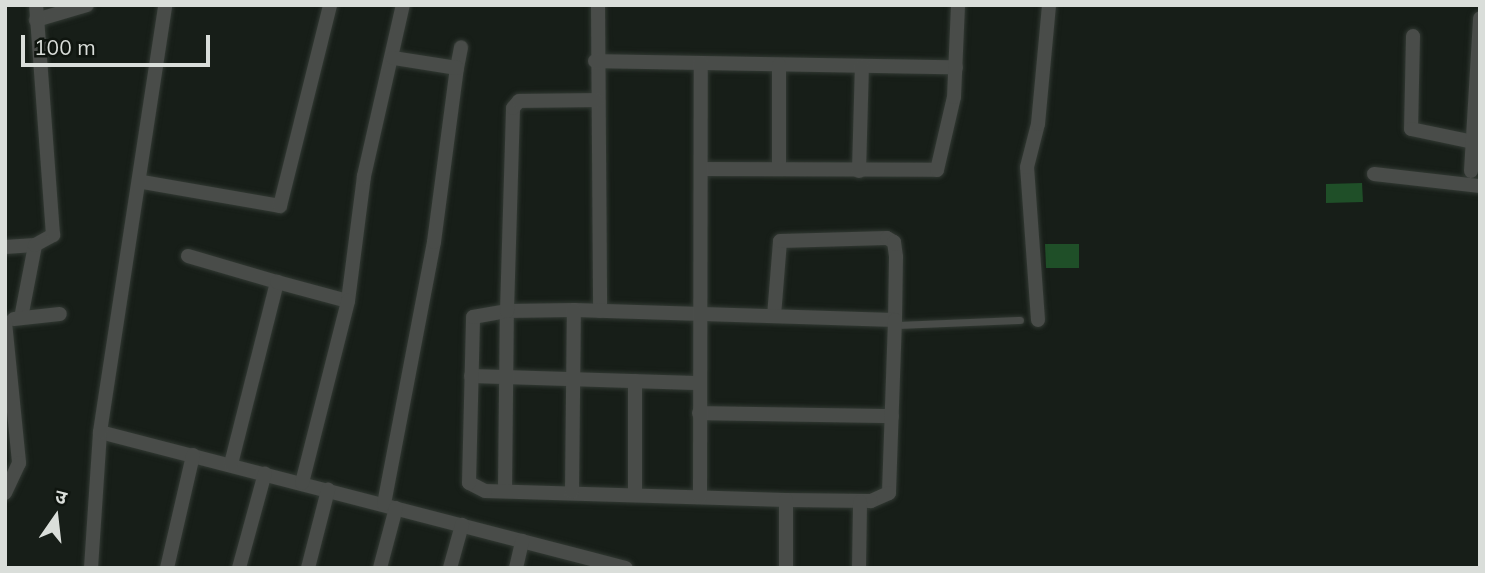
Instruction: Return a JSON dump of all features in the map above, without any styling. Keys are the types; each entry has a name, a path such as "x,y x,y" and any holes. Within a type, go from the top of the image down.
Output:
{"street":[{"path":"5,247 49,243 53,235 36,13 88,5"},
{"path":"91,568 100,432 143,181 165,5"},
{"path":"143,181 280,206 330,5"},
{"path":"303,483 348,301 364,176 404,5"},
{"path":"598,5 595,61 600,311"},
{"path":"701,169 937,170 956,67 958,5"},
{"path":"1038,320 1027,167 1038,124 1049,5"},
{"path":"1471,171 1480,18"},
{"path":"1413,36 1411,129 1475,136"},
{"path":"380,568 434,242 461,47"},
{"path":"393,58 457,68"},
{"path":"595,61 956,67"},
{"path":"700,496 696,383 701,63"},
{"path":"779,65 779,168"},
{"path":"859,171 862,66"},
{"path":"505,490 513,108 519,101 596,100"},
{"path":"1374,174 1480,186"},
{"path":"774,316 780,241 887,238 894,242 896,257 895,322 892,416 889,493 884,499 860,502 635,495 505,490 468,483 473,317 508,311 575,310 895,322"},
{"path":"21,318 35,245"},
{"path":"188,256 348,301"},
{"path":"231,464 276,282"},
{"path":"572,492 575,310"},
{"path":"5,493 19,463 8,382 5,321 61,314"},
{"path":"471,376 696,383"},
{"path":"635,381 635,495"},
{"path":"699,413 892,416"},
{"path":"100,432 522,541 593,564 626,568"},
{"path":"167,568 193,455"},
{"path":"239,568 265,473"},
{"path":"308,568 328,490"},
{"path":"786,500 786,568"},
{"path":"859,568 860,502"},
{"path":"450,568 461,525"},
{"path":"516,568 522,541"}],"lane":[{"path":"895,322 1020,320"}],"building":[{"path":"1362,183 1363,202 1326,203 1326,184"},
{"path":"1045,244 1079,244 1079,268 1046,268"}]}
